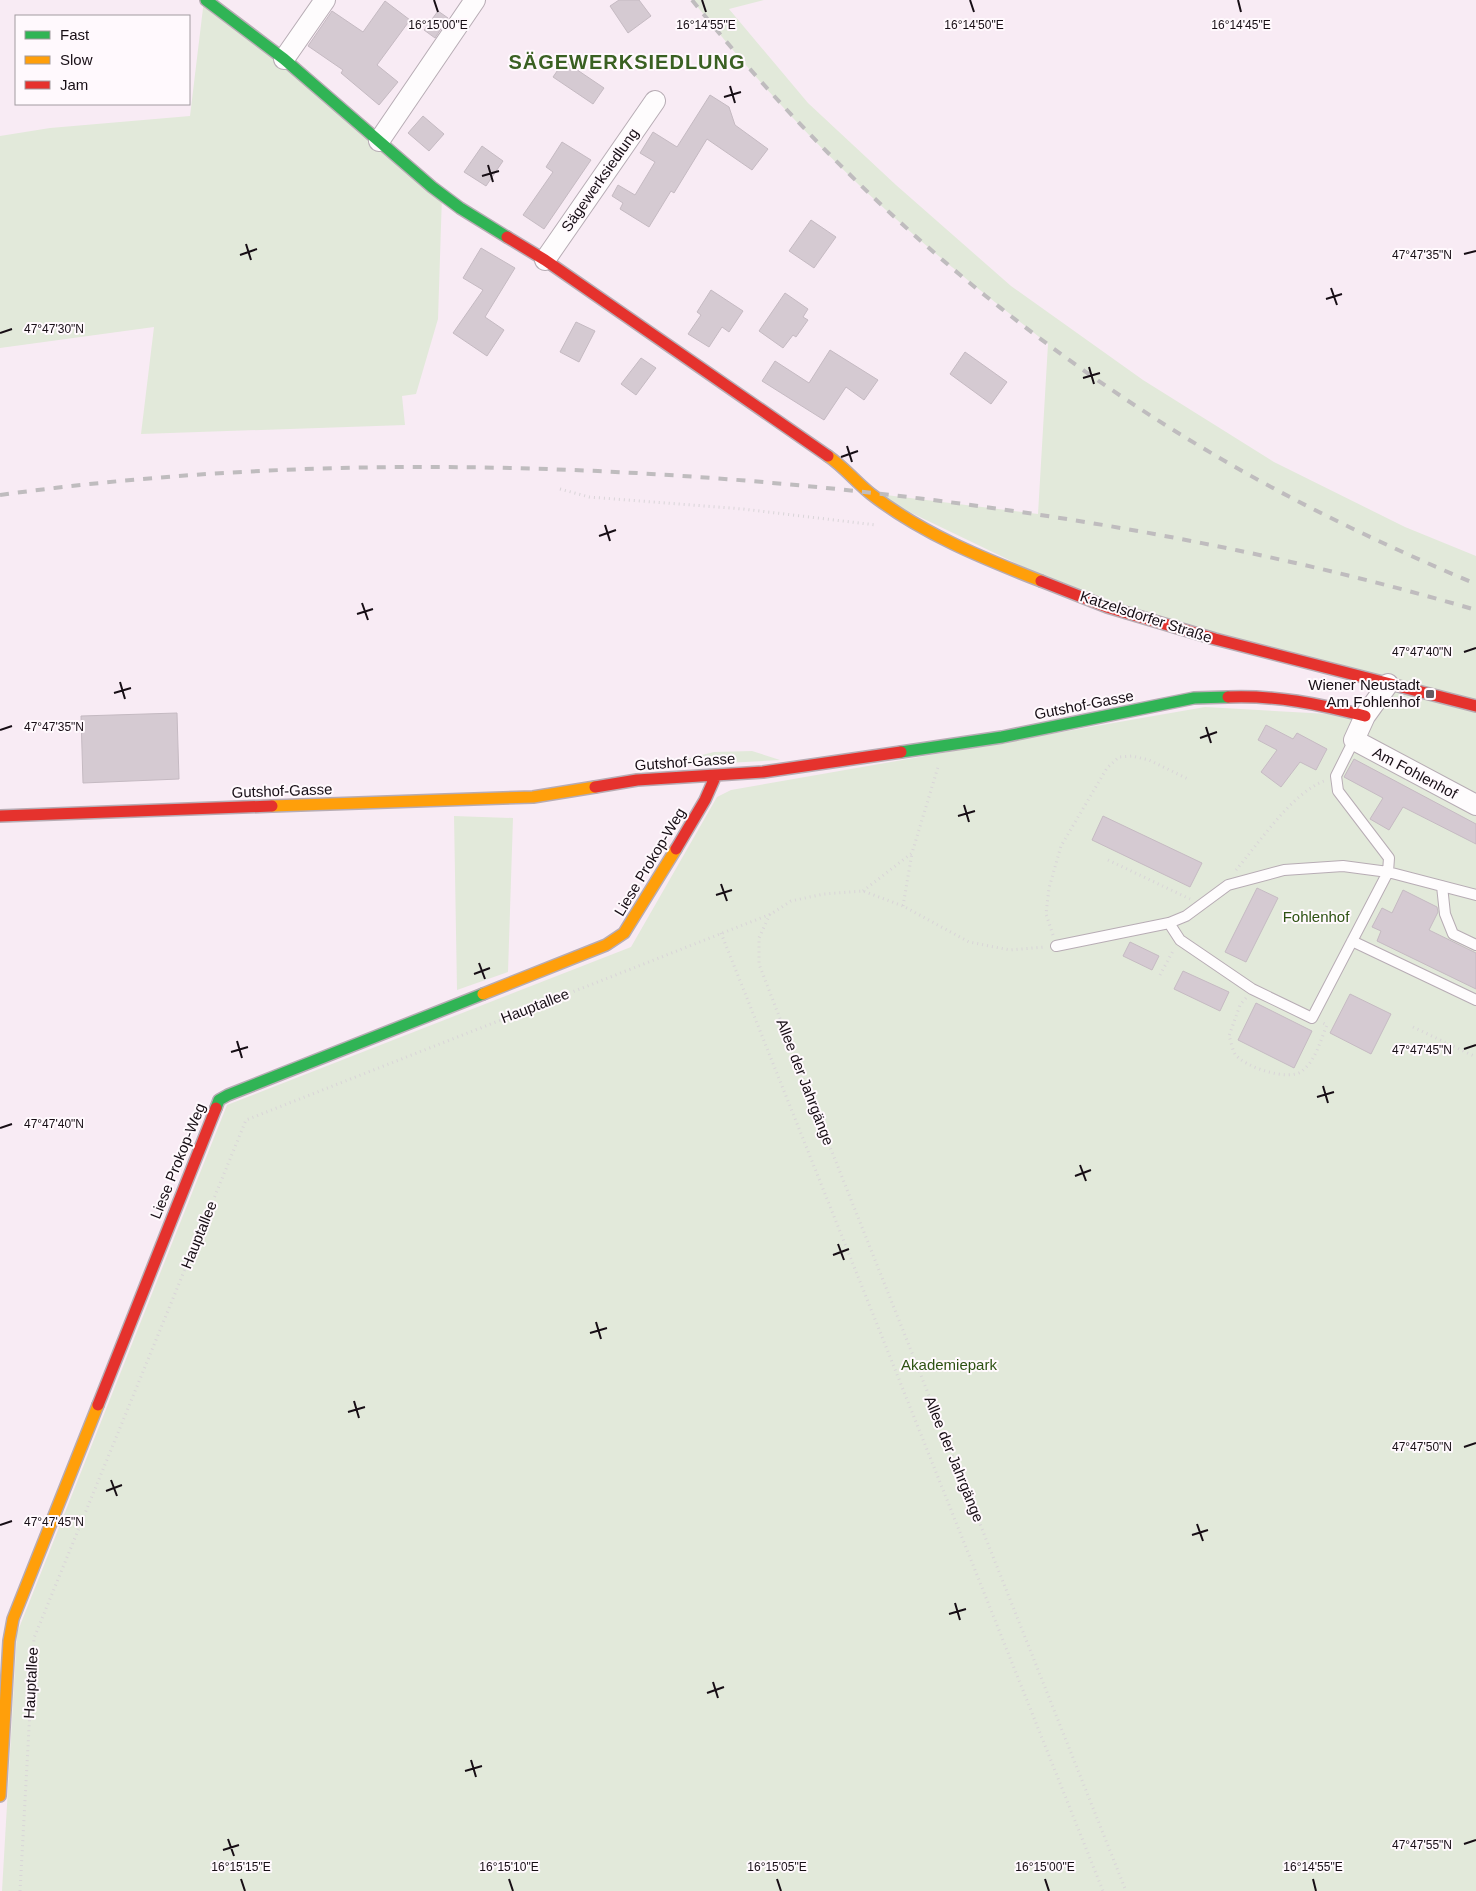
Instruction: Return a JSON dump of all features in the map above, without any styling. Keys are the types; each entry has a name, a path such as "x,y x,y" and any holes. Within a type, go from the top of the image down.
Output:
{"street":[{"name":"Katzelsdorfer Straße","path":"206,0 284,59 432,187 460,208 545,260 841,465 870,493 914,523 988,560 1107,606 1215,639 1476,706"},
{"path":"284,59 325,0"},
{"path":"380,141 475,0"},
{"name":"Sägewerksiedlung","path":"545,260 655,101"},
{"path":"1354,740 1365,716 1388,684"},
{"name":"Gutshof-Gasse","path":"0,816 533,797 637,780 763,772 1002,737 1194,698 1244,696 1315,703 1365,716"},
{"name":"Am Fohlenhof","path":"1354,740 1476,805"},
{"name":"Liese Prokop-Weg","path":"0,1796 9,1641 13,1619 219,1100 228,1094 606,945 624,933 637,913 705,800 716,774"}],"lane":[{"path":"1169,924 1180,940 1252,989 1312,1018 1388,872 1389,858 1338,790 1336,776 1354,740"},
{"path":"1056,946 1169,924 1186,916 1228,885 1284,870 1343,866 1388,872 1476,895"},
{"path":"1442,886 1446,914 1453,934 1476,945"},
{"path":"1352,941 1476,1000"}],"path":[{"path":"560,489 590,497 743,509 884,526"},
{"path":"863,891 903,906 970,942 1010,950 1056,946 1046,914 1049,888 1061,846 1107,768 1119,758 1132,756 1149,760 1190,780"},
{"path":"903,906 912,853 939,763"},
{"path":"1228,885 1233,874 1292,803 1314,785 1336,776"},
{"path":"863,891 912,853"},
{"path":"1108,860 1202,904"},
{"name":"Hauptallee","path":"20,1891 34,1638 246,1120 771,914 791,901 824,894 863,891"},
{"name":"Allee der Jahrgänge","path":"771,914 759,938 759,964 1126,1891"},
{"path":"721,933 1103,1891"},
{"path":"1160,975 1180,940"},
{"path":"1252,989 1240,1005 1229,1036 1236,1054 1258,1069 1282,1076 1300,1073 1312,1061 1327,1025 1312,1018"},
{"path":"1412,1026 1476,1057"}],"green space":[{"path":"204,0 442,195 438,319 416,394 402,396 405,425 141,434 154,327 0,348 0,136 50,128 190,116"},
{"name":"Akademiepark","path":"692,0 764,0 729,9 808,103 896,185 1011,286 1143,380 1274,462 1405,527 1476,556 1476,1891 2,1891 17,1633 227,1105 631,947 717,797 731,790 1205,707 1365,716 1387,685 1107,607 870,493 1038,514 1048,344 933,251 868,194 789,114 739,58"},
{"path":"752,751 780,760 654,767 714,752"},
{"path":"454,816 513,818 508,972 457,990"}],"building":[{"path":"619,0 639,0 651,16 628,33 610,6"},
{"path":"385,1 410,20 377,65 398,82 379,105 341,73 343,70 308,46 332,11 363,32"},
{"path":"438,11 448,18 435,38 424,30"},
{"path":"564,61 604,88 593,104 553,77"},
{"path":"710,95 729,107 735,125 768,149 752,170 707,139 674,193 671,191 649,227 620,209 623,203 612,196 618,185 635,195 655,162 640,153 653,132 677,147"},
{"path":"423,116 444,134 429,151 408,133"},
{"path":"562,142 591,160 544,229 523,215 553,172 546,167"},
{"path":"482,146 503,161 486,186 464,172"},
{"path":"811,220 836,237 814,268 789,251"},
{"path":"481,248 515,268 485,317 504,330 487,356 453,333 483,290 463,278"},
{"path":"711,290 743,311 729,332 722,327 709,347 688,334 701,315 697,312"},
{"path":"785,293 808,309 803,317 808,320 796,337 793,335 783,348 759,331"},
{"path":"576,322 595,331 579,362 560,352"},
{"path":"830,350 878,380 864,400 846,387 824,420 762,381 775,361 809,383"},
{"path":"965,352 1007,382 991,404 950,374"},
{"path":"641,358 656,368 636,395 621,384"},
{"path":"177,713 179,779 83,783 81,716"},
{"path":"1266,725 1293,739 1297,733 1327,749 1316,770 1300,762 1281,787 1261,772 1277,750 1258,740"},
{"path":"1354,759 1476,824 1476,844 1403,807 1389,830 1370,819 1383,798 1344,777"},
{"path":"1103,816 1202,863 1190,887 1092,840"},
{"path":"1257,888 1278,898 1246,962 1225,952"},
{"path":"1403,890 1437,907 1438,912 1429,930 1476,953 1476,989 1377,941 1381,931 1372,927 1382,908 1392,913"},
{"path":"1130,942 1159,956 1152,970 1123,956"},
{"path":"1183,971 1229,992 1220,1011 1174,989"},
{"path":"1350,994 1391,1014 1371,1054 1330,1033"},
{"path":"1256,1003 1312,1031 1294,1068 1238,1040"}],"railway":[{"path":"692,0 748,67 807,132 869,193 1001,309 1143,411 1249,475 1345,525 1476,584"},
{"path":"0,495 109,482 218,473 327,468 437,467 546,469 656,474 765,482 950,502 1178,538 1328,570 1476,610"}],"traffic: fast":[{"path":"206,0 284,59 432,187 460,208 507,237"},
{"path":"901,752 1002,737 1194,698 1228,697"},
{"path":"216,1108 219,1100 228,1095 483,994"}],"traffic: slow":[{"path":"828,456 871,494 910,521 974,554 1041,581"},
{"path":"272,806 533,797 595,787"},
{"path":"483,994 606,945 624,933 676,849"},
{"path":"0,1796 9,1641 13,1619 98,1405"}],"traffic: jam":[{"path":"507,237 545,260 828,456"},
{"path":"1041,581 1107,607 1215,639 1476,706"},
{"path":"1228,697 1263,697 1297,701 1365,716"},
{"path":"595,787 637,780 763,772 901,752"},
{"path":"676,849 705,800 716,775"},
{"path":"0,816 272,806"},
{"path":"98,1405 216,1108"}],"place":[{"name":"Wiener Neustadt Am Fohlenhof","path":"1430,694"}],"district":[{"name":"SÄGEWERKSIEDLUNG","path":"627,62"}],"park label":[{"name":"Fohlenhof","path":"1316,917"}]}
